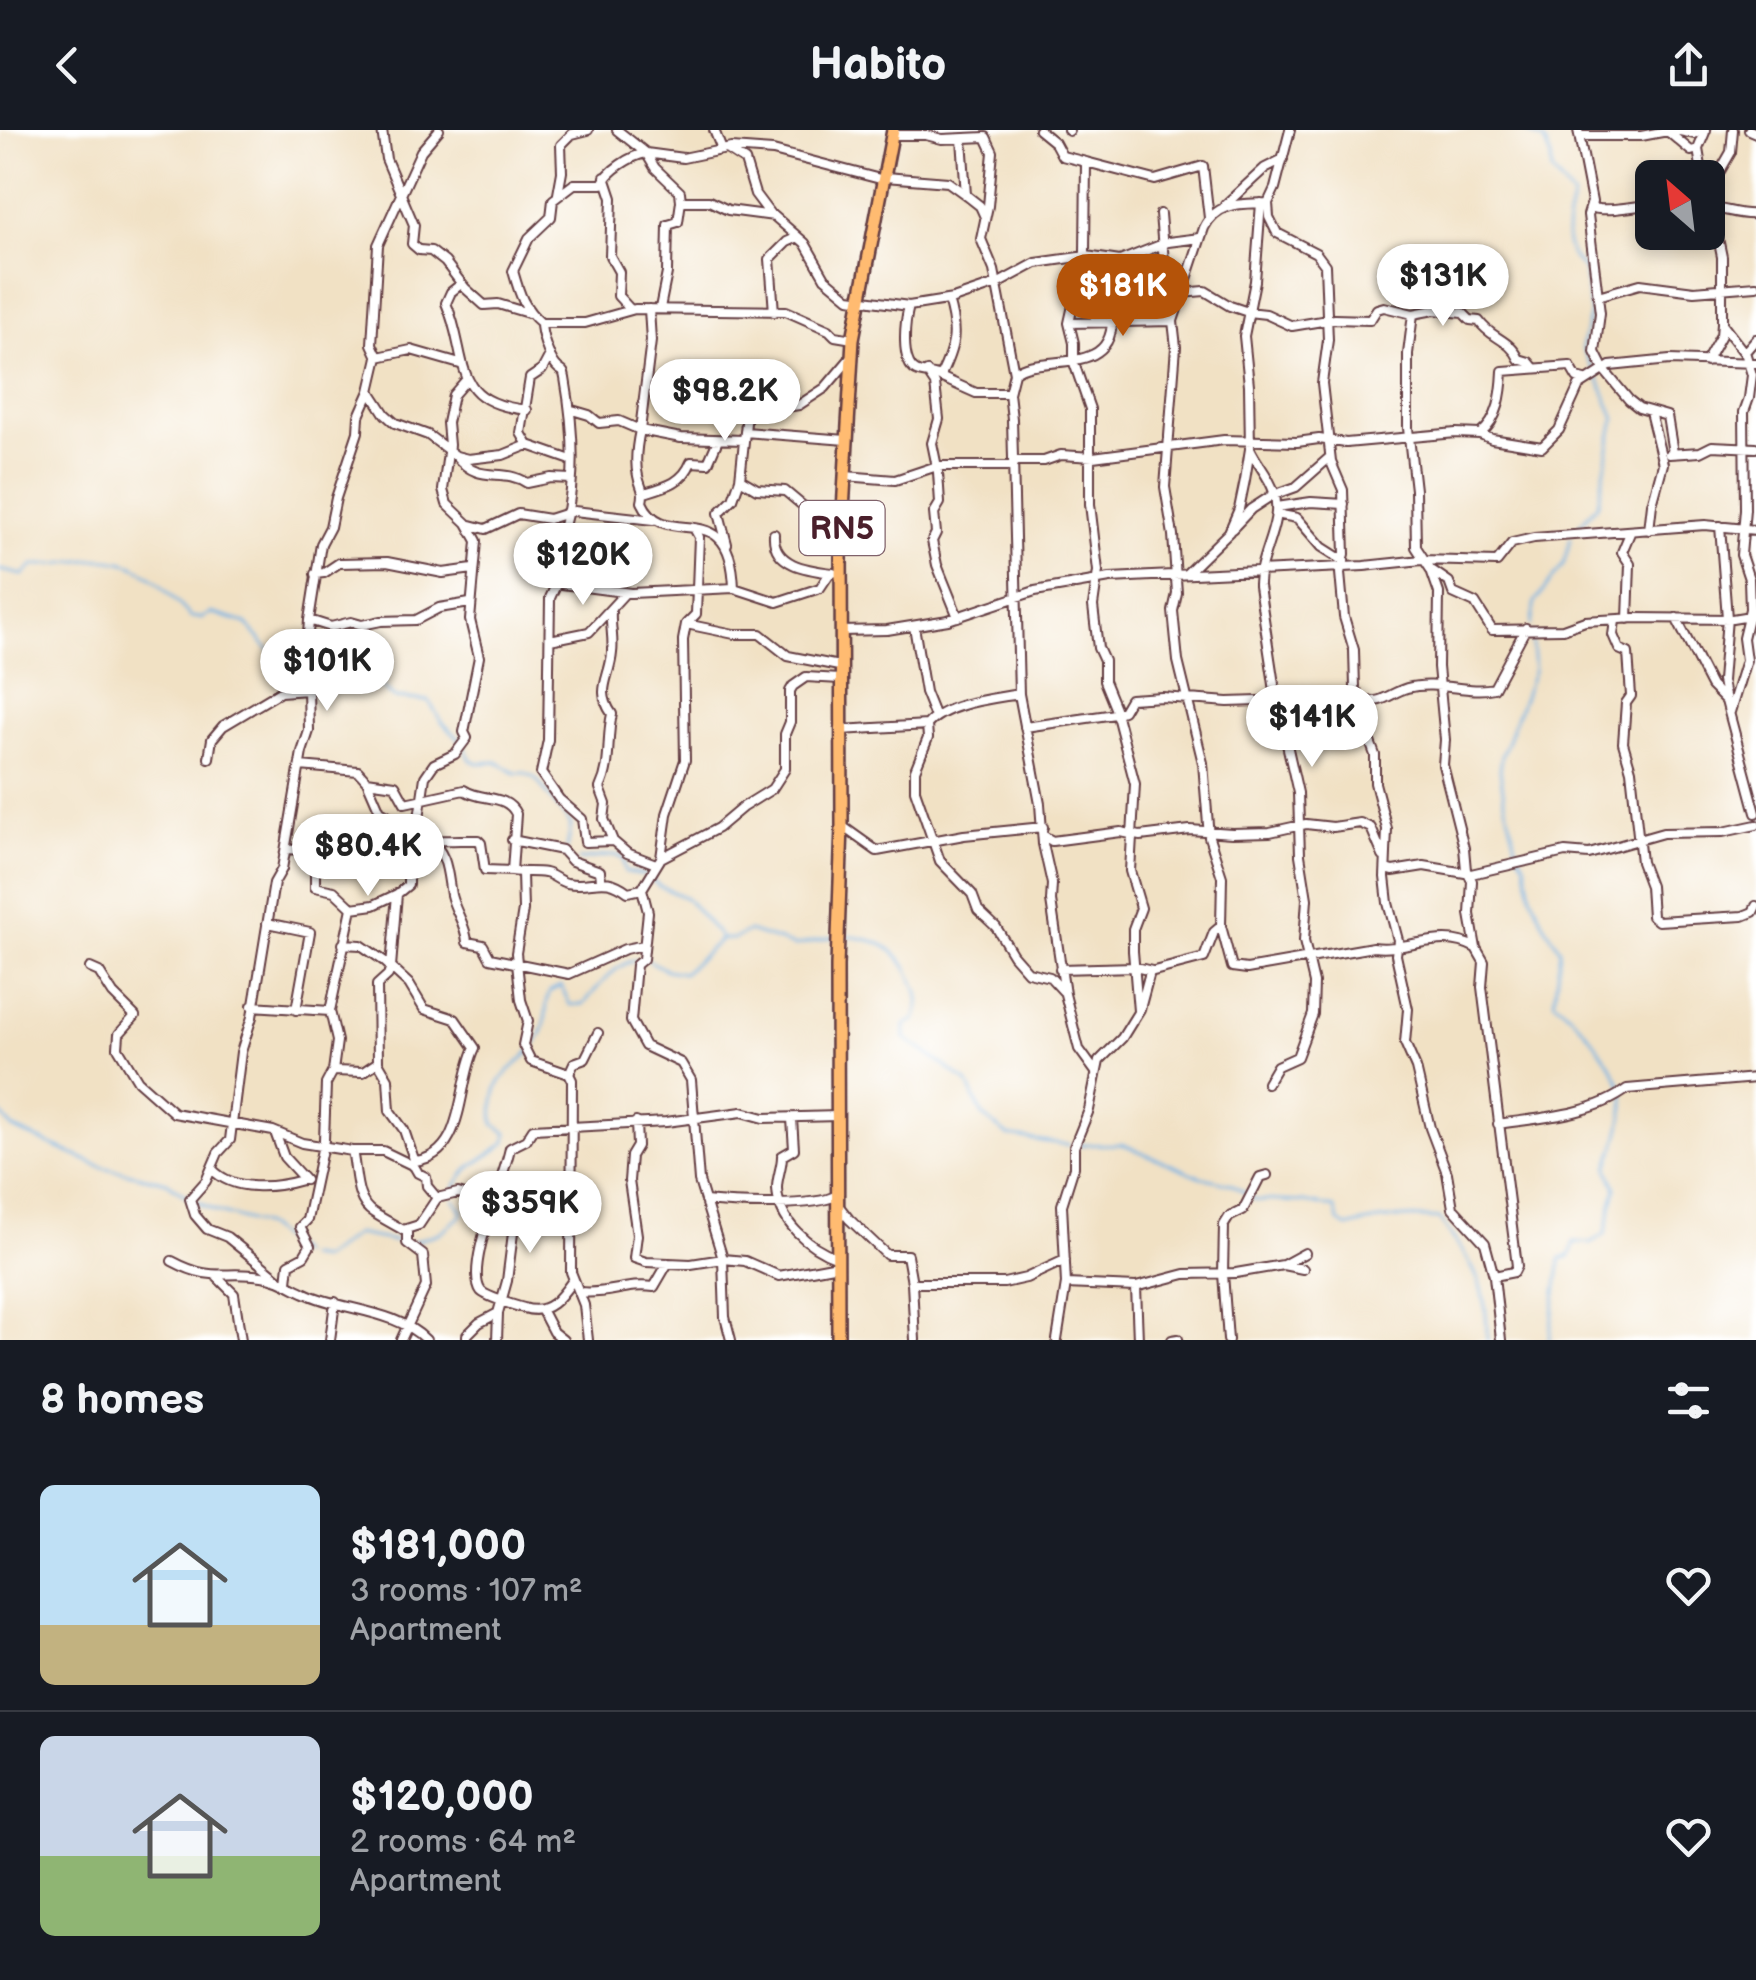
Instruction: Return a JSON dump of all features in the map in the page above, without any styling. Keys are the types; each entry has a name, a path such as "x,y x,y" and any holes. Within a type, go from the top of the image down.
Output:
{"highway":[{"name":"RN5","path":"838,1340 842,826 840,632 835,573 853,339 893,133"}],"street":[{"path":"382,130 386,159 414,225 412,243 418,250 431,251 445,262 484,305 503,305 541,323 550,355 564,374 572,410 571,479 564,535 549,561 555,588 550,598 548,740 542,776 559,799 582,819 585,842 614,840"},
{"path":"426,1340 406,1326 306,1294 283,1281 226,1236 207,1229 197,1218 190,1199 230,1140 233,1126 241,1052 309,732 308,690 300,672 306,662 314,574 378,357 372,344 378,245 423,147 439,130"},
{"path":"529,314 514,267 526,251 529,238 551,216 562,172 562,145 572,134 588,130"},
{"path":"616,130 646,153 680,192 678,222 668,226 667,274 660,308"},
{"path":"714,130 724,150 745,161 765,211 798,236 826,278 861,302 909,306 948,300 997,284 1036,263 1084,256 1122,261 1163,244 1200,238"},
{"path":"1039,130 1057,145 1062,156 1154,180 1203,166 1208,218 1171,321"},
{"path":"1229,532 1239,509 1250,445 1250,385 1244,336 1264,203 1284,159 1290,130"},
{"path":"1670,130 1691,151 1698,150"},
{"path":"1673,453 1669,418 1629,400 1604,370 1594,347 1600,313 1588,219 1591,207 1579,133 1670,130 1694,134 1706,130 1698,150 1700,160"},
{"path":"1725,162 1731,152 1732,130"},
{"path":"893,133 962,139 986,134 993,152 980,238 992,262 1014,373 1009,393 1018,694 1052,884 1060,969 1079,1049 1096,1071"},
{"path":"962,139 966,195"},
{"path":"558,194 579,182 600,185 634,155 683,158 746,148 780,152 884,178 948,182 980,206 985,218"},
{"path":"1208,218 1265,168 1284,159"},
{"path":"1086,162 1084,256 1069,324 1074,363 1090,409 1089,456 1098,580 1093,606 1098,648 1135,784 1131,880 1142,908 1134,929 1138,1011"},
{"path":"605,177 612,198 610,256 619,272 618,296 630,309"},
{"path":"681,201 709,201 728,210 774,216"},
{"path":"1225,205 1264,203"},
{"path":"1264,203 1277,233 1323,260 1328,345 1322,374 1330,459 1342,482 1344,504 1340,566 1344,618 1354,650 1354,683 1369,710 1368,738 1387,829 1384,858"},
{"path":"1591,207 1603,212 1635,205"},
{"path":"1725,207 1740,215 1756,214"},
{"path":"1160,214 1176,347 1165,487 1177,593 1173,611 1178,662 1203,763 1209,830 1222,876 1221,926 1232,967 1247,969 1309,956 1441,938 1466,942 1476,948"},
{"path":"774,312 770,259 798,236"},
{"path":"1706,362 1721,335 1720,250"},
{"path":"462,284 446,300 463,354 460,364 466,378 473,390 488,400 527,410"},
{"path":"1598,296 1640,284 1694,292 1756,286"},
{"path":"1168,294 1205,291 1248,312 1266,314 1292,326 1328,320 1370,320 1377,309 1384,307 1413,314 1434,310 1465,314 1512,346 1520,359 1534,368"},
{"path":"1600,313 1616,292"},
{"path":"940,376 956,328 948,300"},
{"path":"909,306 906,323 910,364 918,372 940,376 976,393 1009,393"},
{"path":"541,323 584,322 630,309 774,312 798,314 835,336 853,339"},
{"path":"649,309 651,341 637,470 644,493 642,505 654,520"},
{"path":"1413,314 1408,354 1409,439 1416,547 1431,570 1449,582 1453,593 1475,602 1490,629 1563,629 1585,621 1752,616"},
{"path":"1014,373 1019,368 1074,363 1106,342 1112,332 1112,320"},
{"path":"1069,324 1171,321"},
{"path":"1722,324 1750,360"},
{"path":"1730,712 1746,660 1742,638 1752,616 1741,555 1742,448 1744,412 1752,380 1750,360 1756,339"},
{"path":"378,357 410,350 460,364"},
{"path":"550,355 542,370 530,378 521,433 528,445 571,460"},
{"path":"734,588 719,513 733,499 740,479 747,413 800,405 824,388 853,356"},
{"path":"1480,434 1487,429 1502,400 1502,372 1570,366 1577,378 1585,380 1610,366 1640,361 1750,360"},
{"path":"927,372 935,384 938,414 932,443 940,503 934,514 936,533 932,541 936,565 958,617"},
{"path":"352,908 374,905 408,885 407,862 412,834 418,826 425,777 431,768 455,754 467,738 464,732 479,657 471,632 470,602 477,538 449,506 443,490 452,453 447,423 453,394 466,378"},
{"path":"845,476 896,480 937,466 1012,466 1017,461 1044,461 1060,455 1168,449 1224,440 1250,445 1480,434 1527,446 1546,446 1559,430 1585,380"},
{"path":"370,391 396,423 428,435 468,470 484,476 514,477 527,483 571,479"},
{"path":"572,410 589,415 598,423 619,422 681,438 846,440"},
{"path":"1649,530 1662,460 1650,412"},
{"path":"644,493 680,480 691,462 708,463 718,440"},
{"path":"1186,574 1251,510 1296,487 1330,459 1343,442"},
{"path":"452,453 470,459 504,455 528,445"},
{"path":"1250,445 1276,494 1276,510 1258,570 1277,701 1296,782 1307,899 1304,941 1314,996 1308,1031 1296,1059 1277,1066 1268,1083"},
{"path":"1662,460 1673,453 1700,452 1712,446 1756,448"},
{"path":"740,479 757,489 785,491 809,511 842,518"},
{"path":"1276,510 1310,502 1344,504"},
{"path":"1276,510 1297,518 1322,547 1334,554 1340,566"},
{"path":"467,523 486,529 518,514 546,519 575,512 654,520 709,531 728,548"},
{"path":"1720,526 1726,618 1722,682 1756,813"},
{"path":"840,632 914,626 958,617 1017,596 1098,580 1422,560 1497,562 1510,544 1523,539 1720,526 1756,530"},
{"path":"694,528 699,547 696,614 686,624 682,654 685,760 658,861 642,889 648,912 643,959 636,965 631,1022 645,1046 682,1064 690,1080 696,1159 704,1202 723,1258 725,1318 731,1340"},
{"path":"699,547 709,531"},
{"path":"1628,619 1630,564 1622,552 1630,532"},
{"path":"774,534 774,546 785,561 835,573"},
{"path":"314,574 324,573 339,563 387,562 443,573 474,569"},
{"path":"1431,570 1439,593 1443,768 1472,881 1470,914 1476,948 1484,964 1482,987 1517,1266 1514,1272 1494,1276"},
{"path":"554,584 624,593 734,588 780,602 820,588 835,573"},
{"path":"550,640 588,632 611,612 624,593"},
{"path":"308,620 331,628 351,622 362,625 381,620 416,620 439,608 470,602"},
{"path":"611,612 613,650 603,700 612,714 608,768 600,790 606,804 604,819 614,840 627,853 658,861 718,828 772,790 784,769 791,689 806,676 840,672"},
{"path":"1676,618 1711,686 1726,701"},
{"path":"1615,621 1613,635 1618,648 1628,653 1631,696 1626,703 1623,742 1656,920 1743,916 1754,912 1756,906"},
{"path":"686,624 734,634 760,634 788,656 840,672"},
{"path":"914,626 925,692 935,717"},
{"path":"1369,710 1408,687 1439,684 1494,688 1526,628"},
{"path":"209,758 212,738 223,726 280,692 308,690"},
{"path":"840,730 927,725 935,717 981,701 1018,694"},
{"path":"1025,727 1115,714 1123,711 1132,699 1378,702"},
{"path":"927,725 928,738 916,767 915,787 942,864 972,894 978,910 996,926 1013,955 1030,973 1050,977 1066,994"},
{"path":"300,766 358,771 368,781 380,811 393,816 412,834 482,843 484,870 550,874 561,882 584,885 601,880 618,884 628,892 642,889"},
{"path":"368,781 394,784 405,802 464,790 477,798 503,800 515,811 512,840 523,910 518,964 521,1000 528,1019 524,1050 534,1063 569,1074 572,1080 573,1280 588,1318 588,1340"},
{"path":"1043,831 1052,841 1121,832 1241,833 1299,828 1306,824 1368,824 1386,869 1388,903 1398,946 1396,955 1408,1009 1405,1044 1416,1068 1430,1128 1447,1173 1453,1208 1487,1245 1501,1340"},
{"path":"842,826 877,851 964,835 1043,831"},
{"path":"1386,869 1424,866 1468,874 1565,852 1589,854 1674,831 1723,832 1756,826"},
{"path":"428,838 440,847 448,865 452,897 465,924 468,942 482,946 490,958 572,974 625,949 644,945"},
{"path":"512,840 562,850 572,861 601,872 601,880"},
{"path":"286,849 316,852 316,888 334,891 352,908"},
{"path":"396,894 391,967 377,985 378,1062 388,1078 390,1111 404,1132 418,1173 426,1178 437,1198"},
{"path":"283,1281 289,1264 304,1256 310,1246 300,1227 307,1220 326,1122 325,1095 337,1041 330,1011 352,908"},
{"path":"267,924 310,932 296,1010"},
{"path":"1060,969 1136,967 1152,971 1204,958 1214,932 1221,926"},
{"path":"90,968 99,972 112,994 133,1012 135,1016 121,1030 118,1044 138,1081 174,1113 322,1145 383,1152 415,1163 441,1152 453,1134 475,1048 454,1019 424,1009 413,997 409,984 366,947 343,944"},
{"path":"1057,1340 1066,1284 1062,1203 1074,1167 1074,1147 1089,1110 1102,1057 1122,1038 1145,999 1152,971"},
{"path":"252,1006 330,1011"},
{"path":"569,1074 574,1063 585,1059 598,1032"},
{"path":"332,1071 365,1072 378,1062"},
{"path":"1498,1124 1572,1114 1617,1098 1627,1089 1756,1078"},
{"path":"573,1280 559,1300 541,1309 527,1310 484,1293 478,1283 480,1240 495,1204 510,1148 526,1140 534,1128 694,1119 742,1112 764,1118 838,1116"},
{"path":"792,1118 794,1148 782,1156 782,1171 776,1182 778,1202 797,1235 838,1262"},
{"path":"636,1122 629,1181 637,1235 632,1255 646,1262 668,1264 702,1264 723,1258 750,1262 778,1276 838,1262"},
{"path":"276,1135 284,1158 302,1180"},
{"path":"352,1150 360,1198 372,1212 408,1230 419,1226 437,1198 458,1193 544,1218 571,1212"},
{"path":"212,1169 226,1180 246,1184 274,1186 315,1180"},
{"path":"1228,1340 1222,1274 1225,1222 1243,1210 1259,1178 1267,1175"},
{"path":"704,1202 838,1200 849,1220 887,1255 907,1255 915,1340"},
{"path":"497,1340 516,1209"},
{"path":"401,1340 426,1286 424,1258 420,1250 409,1246 408,1230"},
{"path":"1066,1284 1136,1287 1186,1274 1222,1274 1283,1264 1305,1253"},
{"path":"912,1283 1004,1283 1026,1278 1065,1260"},
{"path":"172,1261 194,1272 216,1276 250,1274 283,1281"},
{"path":"580,1292 613,1292 632,1284 654,1288 668,1264"},
{"path":"1283,1264 1303,1269"},
{"path":"216,1276 234,1294 241,1340"},
{"path":"1136,1287 1138,1340"},
{"path":"330,1340 335,1302"},
{"path":"541,1309 563,1340"},
{"path":"467,1340 479,1323 498,1313"}],"waterway":[{"path":"1524,130 1544,141 1552,172 1573,198 1567,245 1584,269 1590,311 1582,347 1594,371"},
{"path":"1575,531 1598,503 1615,418 1598,378"},
{"path":"1531,625 1535,602 1563,565 1571,538"},
{"path":"0,570 23,575 34,565 88,560 122,562 147,574 191,617 202,618 211,613 246,623 285,669 296,671"},
{"path":"1531,632 1534,669 1502,756 1504,798 1531,894 1560,949 1554,1001 1596,1045 1615,1074 1624,1098 1621,1125 1608,1168 1616,1188 1605,1234 1590,1243 1574,1242 1570,1256 1561,1259 1549,1340"},
{"path":"304,673 340,682 353,675 370,677 395,698 429,701 441,721 461,741"},
{"path":"465,748 471,760 497,762 536,779 571,825 567,849"},
{"path":"579,860 615,855 623,858 625,872 646,875"},
{"path":"652,880 686,898 720,937"},
{"path":"648,960 666,970 683,973 721,939 734,939 749,931 795,946 833,937"},
{"path":"841,936 874,941 899,957 919,998 915,1020 905,1025 905,1038 967,1082 983,1116 1008,1136 1069,1145"},
{"path":"454,1191 469,1169 506,1142 507,1133 494,1124 496,1089 535,1044 544,1025 550,991 561,986 570,1005 584,1004 613,972 635,960"},
{"path":"0,1112 12,1128 102,1167 167,1182 216,1211 265,1226 300,1254"},
{"path":"1077,1145 1122,1144 1201,1177 1231,1184 1256,1200 1335,1208 1339,1222 1347,1227 1392,1218 1439,1219 1476,1275 1485,1303 1487,1340"},
{"path":"412,1242 439,1233 462,1215 453,1199"},
{"path":"307,1257 322,1259 356,1234 405,1243"}]}
